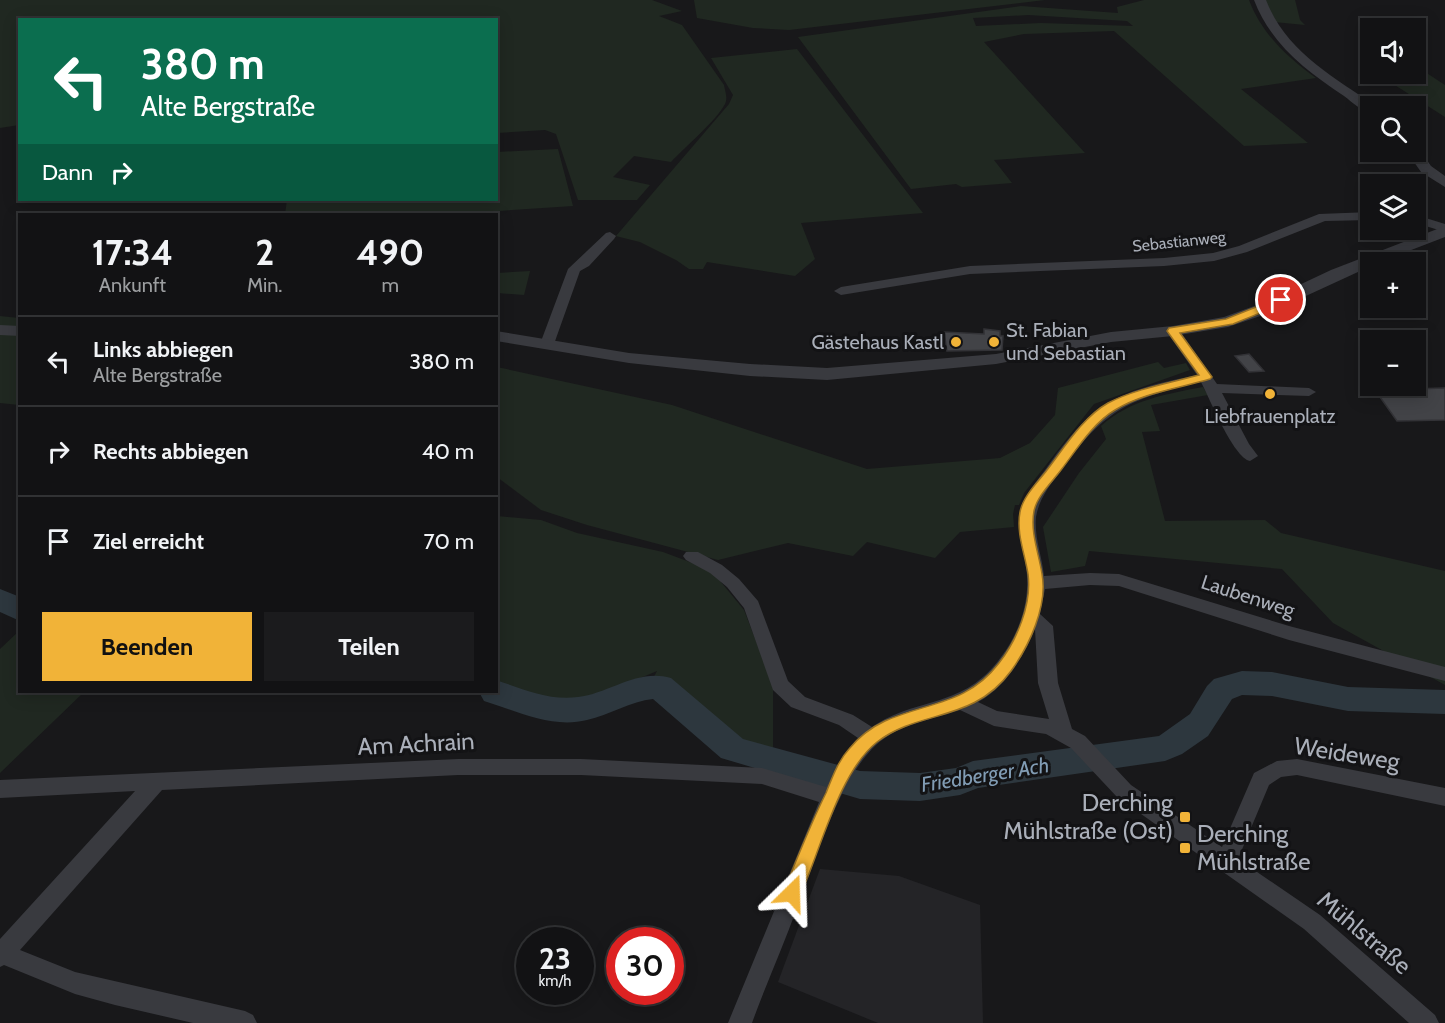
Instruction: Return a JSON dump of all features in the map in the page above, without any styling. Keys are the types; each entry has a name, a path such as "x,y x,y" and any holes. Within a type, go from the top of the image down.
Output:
{"street":[{"path":"1260,0 1271,24 1298,55 1360,101"},
{"path":"1421,162 1426,169 1445,183"},
{"name":"Sebastianweg","path":"841,291 970,270 1164,262 1214,257 1243,249 1298,225 1323,217 1360,216"},
{"path":"1426,223 1445,230"},
{"path":"498,336 700,367 827,374 996,359 1111,337 1219,324 1246,316 1337,274 1445,230"},
{"path":"547,344 574,269 584,263 610,236"},
{"path":"0,330 18,331"},
{"path":"1173,331 1209,382 1242,446 1250,456"},
{"path":"740,1023 837,786 855,753 872,737 890,726 963,702 994,682 1021,641 1031,617 1036,583 1027,537 1027,511 1034,496 1095,419 1112,406 1136,396 1209,382 1308,392"},
{"path":"692,556 716,569 752,606 780,685 798,702 846,720 872,737"},
{"name":"Laubenweg","path":"1036,583 1090,579 1119,580 1289,633 1445,674"},
{"path":"1031,617 1044,626 1048,683 1063,732"},
{"name":"Mühlstraße","path":"963,702 994,718 1037,724 1063,732 1085,750 1124,791 1312,922 1427,1023"},
{"name":"Am Achrain","path":"0,789 458,766 581,766 762,776 837,786"},
{"name":"Weideweg","path":"1226,862 1261,779 1277,769 1297,767 1445,797"},
{"path":"157,781 1,955 75,983 245,1023"}],"shaded area":[{"path":"0,0 652,0 682,11 659,16 682,25 724,85 726,94 725,104 721,111 671,162 634,156 613,177 650,185 637,200 578,200 556,134 545,130 498,133 498,18 18,18 18,125 0,128"},
{"path":"694,0 1045,0 789,30 753,28 697,18"},
{"path":"1144,0 1249,0 1261,24 1276,44 1316,78 1241,89 1308,143 1244,146 1114,31 1024,34 984,42 1085,153 994,160 1012,183 962,187 956,184 911,189 798,37 1021,6 1118,13 1117,7","holes":["1028,15 1127,21 1133,26 1041,23 976,26 973,18"]},
{"path":"1265,0 1295,0 1300,20 1305,25 1274,22"},
{"path":"797,49 923,213 801,223 815,259 795,276 707,262 703,269 689,269 640,242 616,236 729,104 733,95 711,58"},
{"path":"1426,73 1445,85 1445,117 1426,105 1426,96 1412,96 1393,84 1426,84"},
{"path":"558,149 573,206 468,213 285,213 287,201 498,201 498,152"},
{"path":"530,271 524,295 498,293 498,273"},
{"path":"0,316 18,318 18,405 0,403"},
{"path":"1158,362 1164,368 1186,363 1190,370 1094,404 1024,493 1019,505 1015,505 1014,527 960,532 935,558 867,542 853,556 788,543 718,560 587,525 541,510 498,478 498,367 672,405 867,469 1000,458 1030,443 1055,415 1058,388"},
{"path":"1203,387 1208,395 1151,405 1160,431 1142,432 1165,521 1265,520 1281,533 1445,571 1445,685 1333,623 1282,569 1089,551 1085,566 1051,572 1043,527 1079,473 1106,439 1101,426 1124,410 1149,399"},
{"path":"498,516 541,520 577,533 663,552 711,570 744,610 773,685 773,769 727,754 688,723 663,699 645,695 657,671 573,706 538,704 498,689"},
{"path":"18,632 18,693 83,693 0,773 0,649"},
{"path":"820,869 899,876 980,905 983,1023 878,1023 778,982"}],"building":[{"path":"984,329 1000,331 1000,336 1003,336 1002,350 947,351 944,332 984,334"},
{"path":"1249,354 1264,371 1249,372 1235,356"},
{"path":"1445,388 1445,420 1397,421 1379,396 1426,396 1426,389"}],"waterway":[{"name":"Friedberger Ach","path":"0,599 18,609"},
{"name":"Friedberger Ach","path":"498,693 554,710 576,710 638,690 660,687 733,749 860,785 920,787 960,781 973,775 1165,748 1187,735 1201,723 1225,687 1242,683 1272,684 1348,699 1445,702"}],"place":[{"name":"Gästehaus Kastl","path":"956,342"},
{"name":"St. Fabian und Sebastian","path":"994,342"},
{"name":"Liebfrauenplatz","path":"1270,394"},
{"name":"Derching Mühlstraße (Ost)","path":"1185,817"},
{"name":"Derching Mühlstraße","path":"1185,848"}],"route":[{"path":"792,893 822,819 855,753 872,737 890,726 950,707 979,693 994,682 1007,664 1021,641 1034,605 1036,578 1027,537 1027,511 1034,496 1070,448 1095,419 1112,406 1136,396 1206,377 1173,331 1228,322 1281,300"}]}
